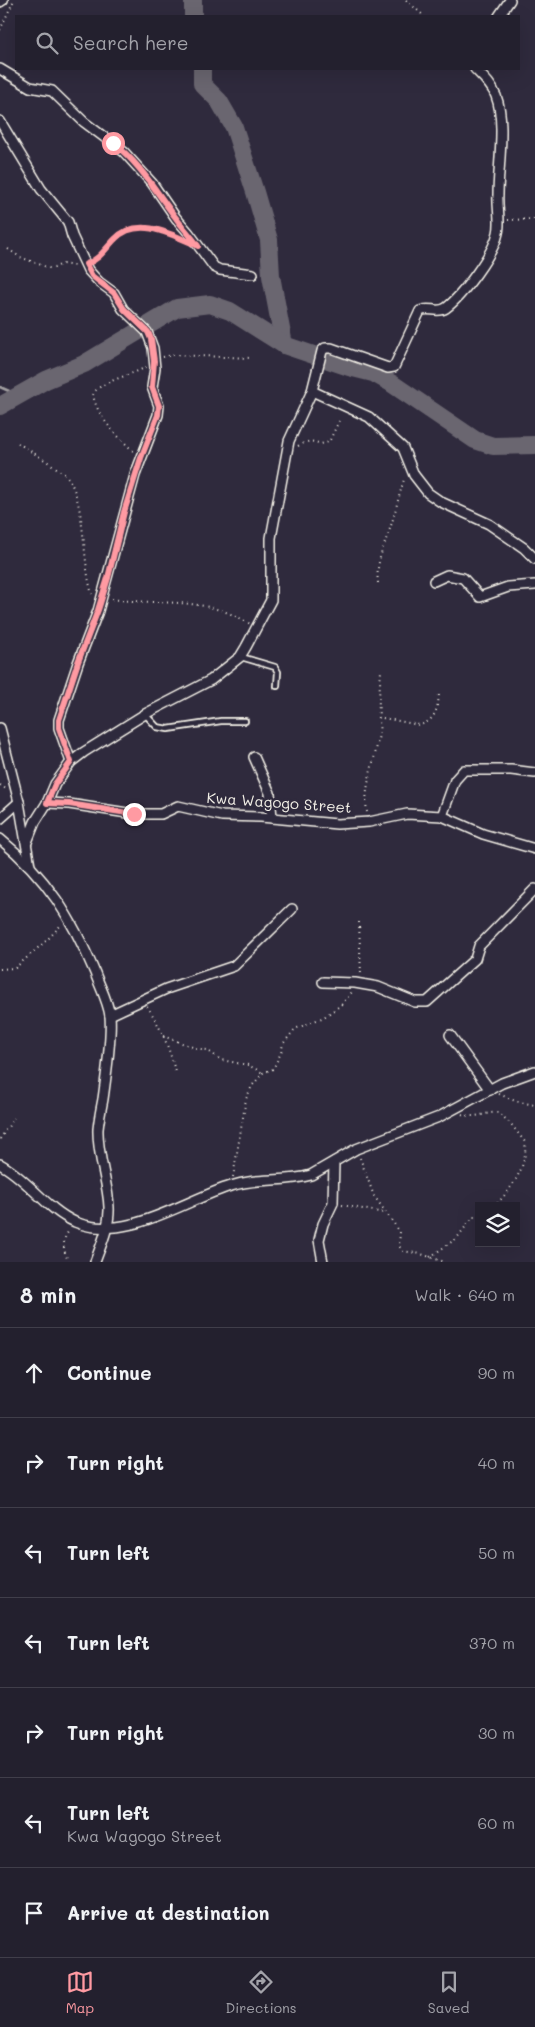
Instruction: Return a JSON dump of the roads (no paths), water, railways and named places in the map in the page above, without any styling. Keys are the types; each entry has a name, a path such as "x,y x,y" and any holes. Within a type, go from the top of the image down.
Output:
{"street":[{"path":"0,2 4,0"},
{"path":"500,15 510,0"},
{"path":"0,69 30,87 52,91 84,122 124,152 152,183 210,262 220,270 253,274"},
{"path":"27,842 55,784 71,762 145,714 211,680 240,656 257,628 271,600 271,538 289,441 312,391 322,351 325,348 331,348 348,352 388,368 394,367 420,311 426,309 444,310 468,284 495,243 499,232 500,115 497,98 493,89 476,70"},
{"path":"0,121 41,189 68,222 72,236 92,276 114,293 124,309 148,332 151,339 154,361 152,387 159,406 158,415 129,493 102,598 59,720 59,728 71,762"},
{"path":"312,391 369,417 403,448 414,475 428,493 441,502 489,524 524,548 535,559"},
{"path":"434,582 447,575 463,578 480,597 508,587 535,585"},
{"path":"0,728 19,802 30,866"},
{"path":"254,757 270,793 272,818"},
{"path":"442,816 454,780 464,770 503,770 535,773"},
{"path":"0,819 19,802"},
{"name":"Kwa Wagogo Street","path":"47,803 69,804 134,814 161,814 178,806 222,816 337,824 369,822 407,814 442,816 483,834 535,849"},
{"path":"0,839 30,866 68,916 100,985 110,1015 103,1097 98,1128 99,1152 105,1176 109,1209 106,1228 95,1262"},
{"path":"323,982 378,987 414,1002 427,1002 475,959 479,946 535,889"},
{"path":"110,1015 166,990 234,966 274,924 292,909"},
{"path":"450,1035 490,1090"},
{"path":"0,1164 24,1182 52,1208 76,1222 106,1228 133,1224 175,1210 232,1186 268,1179 302,1178 356,1149 418,1126 520,1075 535,1071"},
{"path":"323,1262 319,1240 322,1224 333,1203 334,1162"}],"lane":[{"path":"240,656 275,667 278,672 276,686"},
{"path":"145,714 158,726 168,729 222,721 245,722"}],"waterway":[{"path":"193,0 193,15"},
{"path":"202,70 202,84 219,101 234,127 255,192 269,240 271,276 284,345"},
{"path":"0,406 46,380 84,364 177,308 210,304 230,311 284,345 373,373 391,383 475,440 493,446 535,445"},
{"path":"0,387 18,395"}]}
